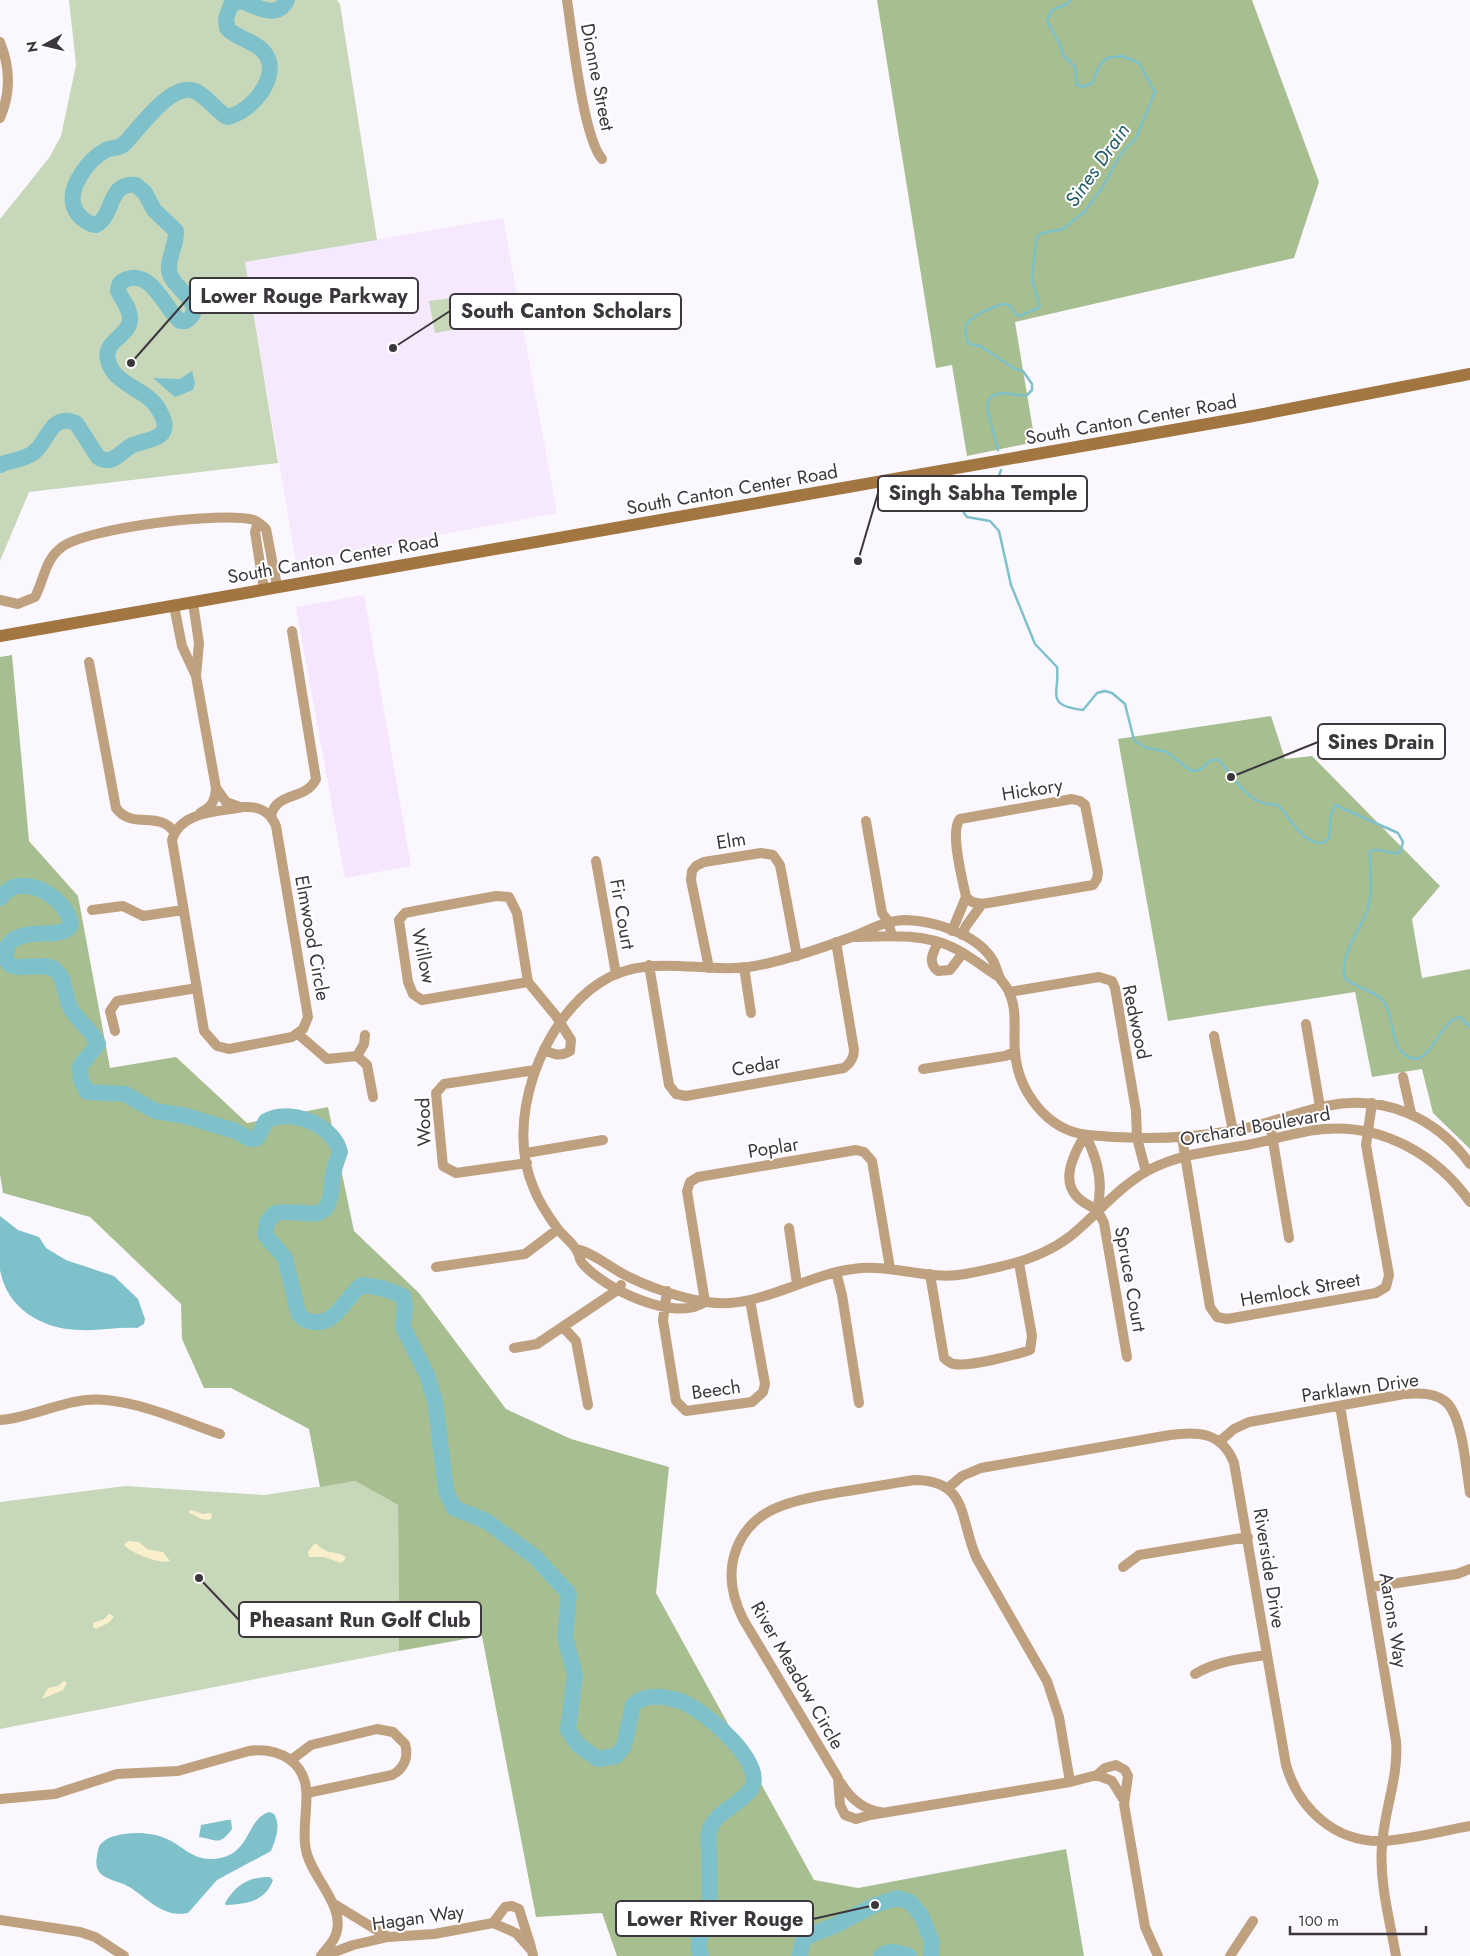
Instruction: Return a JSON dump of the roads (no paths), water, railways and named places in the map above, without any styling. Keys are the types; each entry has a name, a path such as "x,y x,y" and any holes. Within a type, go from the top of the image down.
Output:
{"main road":[{"name":"South Canton Center Road","path":"0,636 1253,416 1470,374"}],"street":[{"name":"Dionne Street","path":"566,0 588,130 596,152 602,159"},
{"path":"0,42 6,59 8,81 6,100 0,118"},
{"path":"0,600 18,604 35,597 54,554 64,546 86,535 191,520 228,517 258,522 266,528 278,586"},
{"path":"258,522 255,532 264,589"},
{"path":"193,603 199,643 196,676"},
{"path":"174,606 182,646 196,676 216,788 216,797 211,805 180,824 174,832 172,846 204,1031 216,1046 229,1049 288,1039 298,1034 327,1058 358,1056 367,1065 372,1098"},
{"path":"193,817 243,808 258,808 270,816 276,804 281,800 305,793 316,779 292,631"},
{"path":"89,662 116,808 126,818 133,820 158,820 165,822 174,832"},
{"path":"216,788 226,802 243,808"},
{"name":"Hickory","path":"966,897 955,834 957,823 960,819 1072,799 1080,801 1084,805 1098,872 1097,879 1093,885 982,904"},
{"name":"Elmwood Circle","path":"270,816 276,826 308,1010 306,1024 298,1034"},
{"path":"866,821 882,913 888,922 892,936"},
{"name":"Elm","path":"709,968 691,880 692,871 702,862 760,853 773,855 780,865 797,956"},
{"name":"Fir Court","path":"596,860 616,974"},
{"name":"Willow","path":"528,982 422,1000 413,994 408,982 400,920 405,913 496,896 509,898 517,913 528,982 571,1040 570,1051 563,1055 554,1054 544,1049"},
{"path":"953,947 966,897 972,902 982,904 958,933"},
{"path":"92,910 123,906 143,916 183,910"},
{"name":"Orchard Boulevard","path":"705,1302 689,1310 664,1307 618,1289 581,1262 576,1249 558,1229 533,1188 526,1158 523,1125 535,1070 544,1049 559,1024 586,993 616,974 649,965 674,964 709,968 744,967 797,956 853,937 875,925 888,922 918,921 974,939 995,962 999,977 1009,992 1014,1014 1015,1052 1020,1076 1032,1101 1057,1124 1085,1135 1137,1138 1182,1137 1233,1131 1270,1123 1320,1107 1346,1103 1372,1103 1411,1114 1427,1121 1450,1140 1470,1164"},
{"name":"Orchard Boulevard","path":"853,937 892,936 938,942 953,947 999,977"},
{"name":"Cedar","path":"649,965 669,1084 676,1094 686,1096 844,1068 849,1065 853,1058 854,1050 836,942"},
{"path":"938,942 931,960 933,967 938,971 950,970 963,953"},
{"path":"744,967 752,1013"},
{"name":"Redwood","path":"1009,992 1099,977 1112,982 1115,988 1136,1111 1137,1138 1146,1172"},
{"path":"114,1031 110,1011 117,1001 197,988"},
{"path":"1306,1024 1320,1107"},
{"path":"358,1056 364,1044 365,1035"},
{"path":"1214,1036 1233,1131"},
{"path":"924,1069 1005,1056 1015,1052"},
{"name":"Wood","path":"526,1158 456,1173 443,1166 436,1093 444,1084 535,1070"},
{"path":"1403,1077 1411,1114"},
{"name":"Hemlock Street","path":"1182,1137 1210,1307 1217,1317 1227,1319 1376,1293 1386,1287 1389,1275 1366,1145 1372,1103"},
{"path":"1270,1123 1290,1238"},
{"name":"Orchard Boulevard","path":"576,1249 588,1252 626,1276 666,1291 705,1302 729,1303 750,1300 836,1272 864,1267 890,1268 930,1274 961,1275 1018,1263 1063,1241 1081,1228 1097,1209 1146,1172 1185,1155 1325,1128 1368,1132 1404,1143 1422,1154 1450,1177 1470,1202"},
{"path":"1085,1135 1096,1158 1100,1179 1101,1193 1097,1209 1076,1198 1069,1180 1074,1153 1085,1135"},
{"path":"526,1158 604,1140"},
{"name":"Poplar","path":"705,1302 687,1191 690,1182 698,1177 856,1150 864,1152 872,1161 890,1268"},
{"name":"Spruce Court","path":"1097,1209 1104,1223 1127,1357"},
{"path":"789,1228 798,1284"},
{"path":"436,1267 525,1254 558,1229"},
{"path":"930,1274 944,1358 952,1364 965,1363 1016,1355 1030,1350 1032,1336 1018,1263"},
{"path":"836,1272 842,1295 859,1403"},
{"path":"514,1348 537,1344 618,1289 626,1276"},
{"path":"664,1307 666,1291"},
{"name":"Beech","path":"664,1307 662,1320 676,1401 682,1409 693,1412 752,1402 762,1392 764,1384 750,1300"},
{"path":"562,1327 576,1341 588,1405"},
{"name":"Parklawn Drive","path":"1220,1441 1234,1429 1249,1422 1418,1393 1433,1395 1447,1403 1455,1416 1470,1487"},
{"path":"0,1420 74,1402 101,1399 124,1402 220,1434"},
{"name":"Aarons Way","path":"1340,1406 1397,1752 1396,1771 1383,1841 1384,1882 1396,1956"},
{"path":"1070,1782 1059,1717 1047,1681 977,1559 969,1540 962,1506 948,1488 962,1476 981,1468 1160,1437 1199,1432 1220,1441"},
{"name":"Riverside Drive","path":"1220,1441 1229,1451 1234,1463 1286,1766 1298,1795 1314,1815 1335,1830 1360,1839 1383,1841 1470,1826"},
{"name":"River Meadow Circle","path":"883,1813 865,1808 846,1792 738,1609 731,1581 736,1550 743,1534 756,1519 772,1508 789,1502 914,1480 935,1482 948,1488"},
{"path":"1123,1567 1139,1555 1248,1537"},
{"path":"1371,1587 1457,1574 1470,1569"},
{"path":"1195,1674 1216,1663 1266,1655"},
{"path":"291,1760 311,1745 376,1729 393,1732 405,1744 405,1761 400,1770 392,1775 307,1793"},
{"path":"0,1799 50,1795 117,1774 178,1771 254,1750 270,1751 291,1760 304,1778 307,1793 303,1832 306,1850 313,1871 334,1904 338,1921 337,1934 322,1956"},
{"name":"River Meadow Circle","path":"838,1778 840,1805 845,1815 856,1819 1070,1782 1097,1775 1110,1766 1116,1765 1125,1770 1128,1781 1123,1798"},
{"path":"1097,1775 1112,1781 1123,1798 1144,1920 1149,1939 1158,1956"},
{"path":"334,1904 388,1937"},
{"path":"493,1923 505,1907 512,1906 519,1909 533,1953"},
{"path":"0,1920 80,1932 95,1937 124,1956"},
{"path":"1230,1956 1253,1921"},
{"name":"Hagan Way","path":"322,1956 353,1945 388,1937 422,1936 493,1923 516,1933 533,1953"}],"water":[{"path":"192,371 195,383 193,390 175,397 153,378 180,379"},
{"path":"0,1216 18,1230 39,1237 46,1248 66,1260 114,1276 138,1299 145,1319 144,1324 137,1328 65,1329 52,1326 28,1314 10,1296 0,1270"},
{"path":"269,1812 274,1814 277,1823 276,1837 271,1851 217,1880 188,1913 172,1913 157,1907 131,1888 106,1878 98,1870 96,1864 98,1848 101,1843 113,1836 130,1833 164,1838 198,1857 210,1859 224,1857 233,1853 241,1846 255,1823 261,1816"},
{"path":"231,1820 232,1829 224,1838 217,1840 199,1837 201,1825"},
{"path":"262,1877 270,1877 273,1880 270,1887 260,1897 241,1904 226,1905 225,1903 229,1897 243,1883"}],"waterway":[{"path":"0,465 33,453 50,430 60,422 76,423 98,457 103,460 112,459 131,446 158,437 162,433 164,420 159,410 147,397 117,375 111,368 108,353 109,348 129,324 129,311 118,291 119,285 127,279 136,278 144,280 151,285 180,321 186,321 192,315 194,310 193,304 174,282 169,271 176,231 154,210 145,193 136,185 127,185 120,189 106,214 96,225 86,221 77,213 74,207 74,191 81,174 99,154 124,144 154,110 173,95 182,91 196,91 227,117 236,114 254,101 262,92 267,82 270,71 269,61 260,48 231,32 227,28 226,18 231,5 239,1 271,11 277,10 287,0"},
{"name":"Sines Drain","path":"998,450 987,409 988,400 992,396 1001,393 1027,395 1032,390 1032,384 1023,371 1015,369 980,346 969,344 965,330 967,325 973,317 1002,304 1009,305 1015,314 1020,316 1040,307 1032,280 1036,238 1042,233 1063,229 1085,211 1102,188 1120,155 1136,138 1155,92 1139,63 1122,56 1107,58 1100,65 1092,83 1083,87 1077,85 1075,67 1063,55 1047,21 1052,10 1065,5 1071,0"},
{"name":"Sines Drain","path":"1001,470 998,478 965,490 962,497 962,508 967,517 990,521 999,531 1011,585 1035,644 1057,667 1056,697 1058,701 1071,708 1083,710 1097,693 1105,691 1112,693 1125,704 1134,740 1144,747 1167,752 1191,771 1200,770 1211,760 1219,760 1248,794 1262,803 1279,806 1298,830 1316,843 1323,843 1329,838 1331,815 1335,805 1398,833 1403,842 1400,853 1370,851 1370,900 1365,916 1344,962 1345,978 1354,985 1376,995 1384,1002 1396,1042 1403,1053 1412,1058 1419,1058 1426,1053 1452,1020 1460,1017 1470,1027"},
{"path":"0,898 14,887 28,886 36,888 52,896 69,916 71,924 61,932 24,935 15,938 8,946 6,958 13,966 41,966 58,972 63,981 70,1007 98,1044 80,1066 81,1080 87,1092 125,1094 155,1111 186,1116 235,1131 250,1139 257,1138 266,1121 286,1116 298,1118 320,1127 336,1142 340,1152 334,1170 329,1203 323,1211 318,1213 275,1213 267,1222 265,1235 285,1258 298,1312 305,1320 318,1322 333,1316 362,1285 382,1288 403,1296 405,1307 403,1327 427,1375 435,1401 446,1491 454,1508 486,1521 535,1557 569,1594 565,1637 575,1675 568,1730 578,1745 598,1759 616,1756 624,1746 633,1705 649,1697 661,1697 680,1701 703,1714 717,1725 742,1752 750,1765 754,1778 751,1789 716,1819 709,1832 710,1884 708,1916 699,1940 701,1956"},
{"path":"800,1956 802,1943 808,1936 836,1925 875,1905 897,1898 910,1902 921,1915 932,1942 931,1956"},
{"path":"881,1956 892,1952 909,1956"}],"place":[{"name":"South Canton Scholars","path":"393,348"},
{"name":"Lower Rouge Parkway","path":"131,363"},
{"name":"Singh Sabha Temple","path":"858,561"},
{"name":"Sines Drain","path":"1231,777"},
{"name":"Pheasant Run Golf Club","path":"199,1578"},
{"name":"Lower River Rouge","path":"875,1905"}]}
